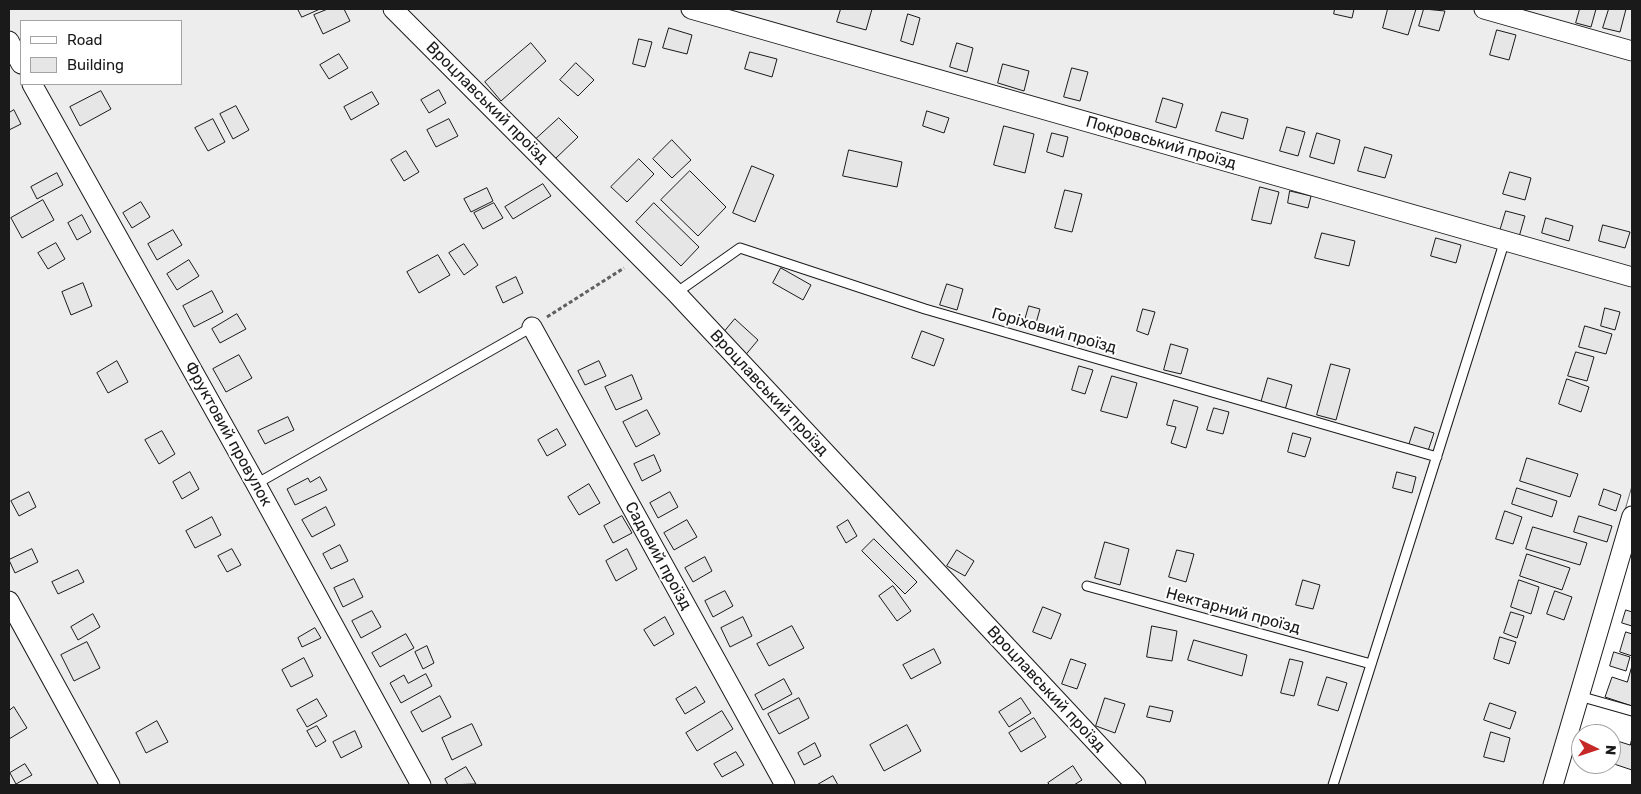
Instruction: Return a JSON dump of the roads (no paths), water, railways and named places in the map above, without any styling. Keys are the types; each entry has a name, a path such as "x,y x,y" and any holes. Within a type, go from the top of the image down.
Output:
{"street":[{"name":"Вроцлавський проїзд","path":"393,9 676,293 1136,785"},
{"name":"Покровський проїзд","path":"690,9 1632,277"},
{"path":"1484,9 1632,51"},
{"path":"9,41 20,62"},
{"name":"Фруктовий провулок","path":"33,85 256,484 421,785"},
{"name":"Садовий проїзд","path":"532,327 785,785"},
{"path":"1553,785 1632,516"},
{"path":"9,601 110,785"}],"lane":[{"path":"1333,785 1505,240"},
{"name":"Горіховий проїзд","path":"676,293 740,248 924,309 1437,457"},
{"path":"256,484 532,327"},
{"name":"Нектарний проїзд","path":"1087,586 1371,664"},
{"path":"1579,696 1632,711"}]}
